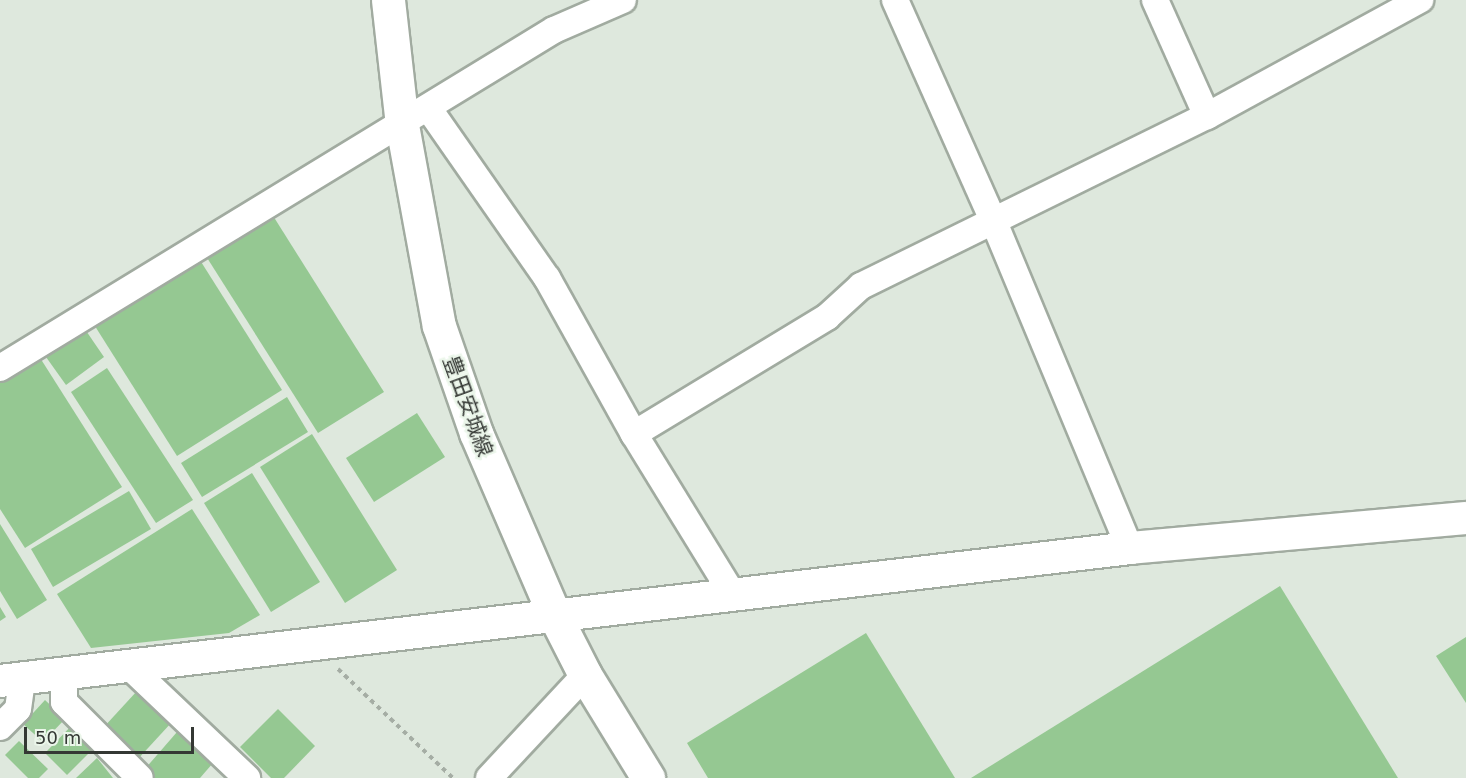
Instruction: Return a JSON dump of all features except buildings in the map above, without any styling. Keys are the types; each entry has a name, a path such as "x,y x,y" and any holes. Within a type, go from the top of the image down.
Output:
{"main road":[{"name":"豊田安城線","path":"388,0 416,117 439,326 476,433 555,616 585,675 648,778"}],"street":[{"path":"0,368 416,117 554,30 623,0"},
{"path":"895,0 994,222 1130,548"},
{"path":"1155,0 1207,116"},
{"path":"634,434 826,317 861,285 1207,116 1420,0"},
{"path":"416,117 547,278 634,434 733,595"},
{"path":"0,727 18,709 11,680 1130,548 1466,518"},
{"path":"129,666 247,778"},
{"path":"64,674 64,702 140,778"},
{"path":"489,778 585,675"}],"path":[{"path":"330,661 453,778"}]}
